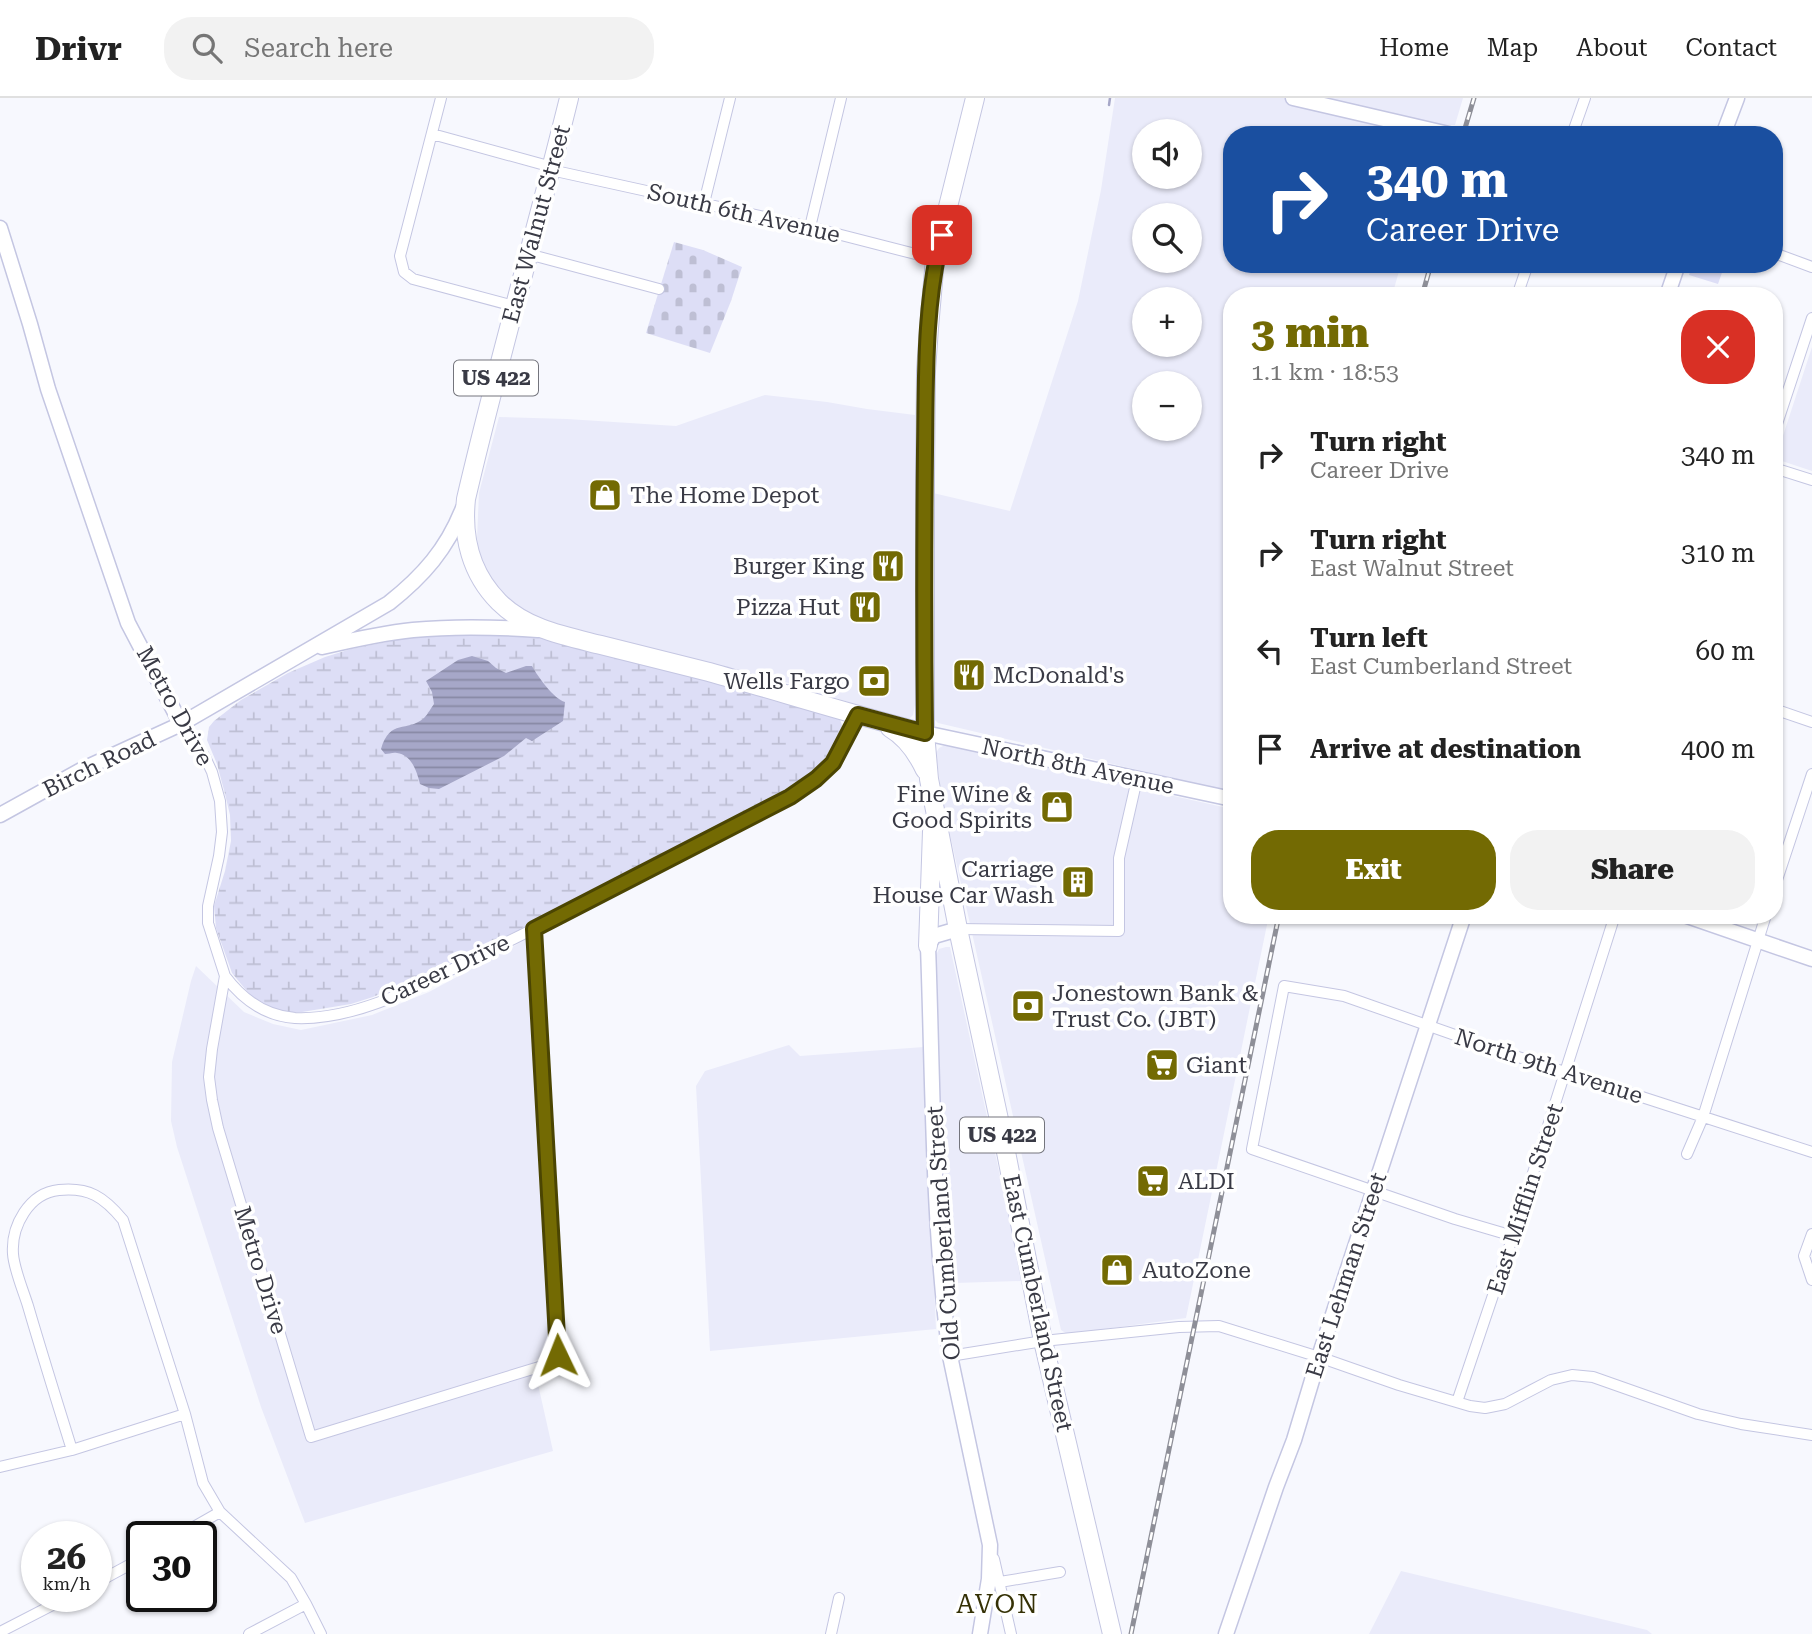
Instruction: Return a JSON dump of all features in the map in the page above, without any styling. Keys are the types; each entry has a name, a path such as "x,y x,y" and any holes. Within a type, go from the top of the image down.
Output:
{"highway":[{"name":"East Walnut Street","path":"569,98 466,499 466,542 473,564 499,603 544,630 709,672 925,733"},
{"name":"East Cumberland Street","path":"975,98 935,259 926,371 925,733 929,779 1044,1341 1111,1630"},
{"name":"US 422","path":"878,721 905,738 917,753 929,779"},
{"path":"928,946 933,799"}],"street":[{"path":"441,98 400,256 404,272 413,279 514,306"},
{"path":"704,203 730,98"},
{"path":"810,227 841,98"},
{"path":"1293,98 1414,126"},
{"path":"1575,126 1585,98"},
{"path":"1726,126 1737,98"},
{"name":"South 6th Avenue","path":"432,134 552,168 810,227 935,259"},
{"name":"Metro Drive","path":"0,228 48,389 128,623 181,724 205,757 220,801 222,832 208,906 208,923 225,976 209,1077 212,1100 218,1128 311,1437 549,1364 556,1359 556,1306 534,929"},
{"path":"528,254 659,289"},
{"path":"1783,256 1812,267"},
{"path":"1783,406 1812,318"},
{"path":"1783,471 1812,480"},
{"name":"Birch Road","path":"0,815 83,769 181,724 389,603 412,585 430,565 455,528 466,499"},
{"name":"Birch Road","path":"307,651 414,630 544,630"},
{"path":"1783,712 1812,722"},
{"name":"Career Drive","path":"225,976 237,993 267,1012 279,1016 332,1016 381,1001 534,929 790,797 833,763 858,715"},
{"name":"North 8th Avenue","path":"925,733 1223,797"},
{"path":"1783,862 1812,774"},
{"path":"928,946 934,936 958,929 1119,931 1119,858 1137,779"},
{"name":"East Lehman Street","path":"1226,1634 1294,1440 1461,924"},
{"name":"East Mifflin Street","path":"1457,1402 1612,924"},
{"path":"1711,924 1812,959"},
{"path":"1687,1154 1703,1117 1763,924"},
{"name":"Old Cumberland Street","path":"928,946 937,1221 950,1356 1011,1634"},
{"name":"North 9th Avenue","path":"1373,1191 1252,1149 1284,986 1344,996 1812,1152"},
{"path":"72,1450 13,1255 15,1231 23,1212 51,1191 72,1188 101,1197 123,1220 185,1414 203,1483 220,1511 291,1578 321,1634"},
{"path":"1373,1191 1513,1236"},
{"path":"1812,1234 1804,1256 1812,1280"},
{"path":"950,1356 1044,1341 1179,1327 1219,1326 1457,1402 1485,1408 1505,1404 1551,1380 1572,1375 1593,1377 1699,1414 1812,1435"},
{"path":"0,1467 72,1450 185,1414"},
{"path":"203,1521 220,1511"},
{"path":"980,1634 989,1579 990,1545"},
{"path":"1000,1582 1060,1572"},
{"path":"831,1634 839,1598"},
{"path":"249,1634 306,1604"},
{"path":"0,1632 39,1612"}],"shaded area":[{"path":"1115,98 1463,98 1455,125 1223,126 1223,273 1398,273 1395,287 1223,287 1223,790 938,723 934,719 933,493 1010,511 1078,301 1101,190"},
{"path":"1812,347 1812,471 1783,461 1783,436"},
{"path":"765,395 915,415 915,705 913,715 909,719 901,720 801,686 551,623 516,607 498,591 479,558 479,493 499,417 676,426"},
{"path":"472,656 488,661 506,673 532,666 551,692 565,702 563,721 532,741 526,738 504,756 439,789 429,788 420,784 415,769 406,757 396,753 385,754 381,749 389,733 418,722 434,704 426,681 458,660"},
{"path":"945,745 1223,807 1223,924 1267,924 1186,1318 1067,1334 1061,1330 942,799 936,753"},
{"path":"527,939 549,1342 541,1357 533,1362 553,1451 305,1523 261,1407 171,1121 172,1062 196,966 244,1012 273,1024 301,1030 372,1015 429,992"},
{"path":"950,947 1021,1281 955,1283 949,1238 936,1049 936,955 939,949"},
{"path":"789,1045 800,1056 924,1047 936,1329 710,1351 696,1086 705,1071"},
{"path":"1401,1571 1647,1630 1652,1634 1369,1634"}],"green space":[{"path":"674,242 703,250 742,267 710,353 646,333"},
{"path":"1690,273 1722,273 1718,284 1689,275"},
{"path":"474,633 548,638 786,698 839,718 841,738 829,758 794,788 493,943 373,997 351,1004 287,1013 272,1008 250,995 232,973 216,928 214,906 231,841 230,815 217,764 207,740 209,727 241,700 288,673 325,657 412,637"}],"waterway":[{"path":"1109,105 1110,98"}],"railway":[{"path":"1466,126 1474,98"},
{"path":"1425,287 1428,273"},
{"path":"1131,1634 1277,924"}],"place":[{"name":"The Home Depot","path":"605,495"},
{"name":"Burger King","path":"888,566"},
{"name":"Pizza Hut","path":"865,607"},
{"name":"McDonald's","path":"969,675"},
{"name":"Wells Fargo","path":"874,681"},
{"name":"Fine Wine & Good Spirits","path":"1057,807"},
{"name":"Carriage House Car Wash","path":"1078,882"},
{"name":"Jonestown Bank & Trust Co. (JBT)","path":"1028,1006"},
{"name":"Giant","path":"1162,1065"},
{"name":"ALDI","path":"1153,1181"},
{"name":"AutoZone","path":"1117,1270"}],"district":[{"name":"AVON","path":"998,1604"}],"route":[{"path":"558,1355 534,929 790,797 833,763 858,715 925,733 926,371 935,259 942,235"}]}
